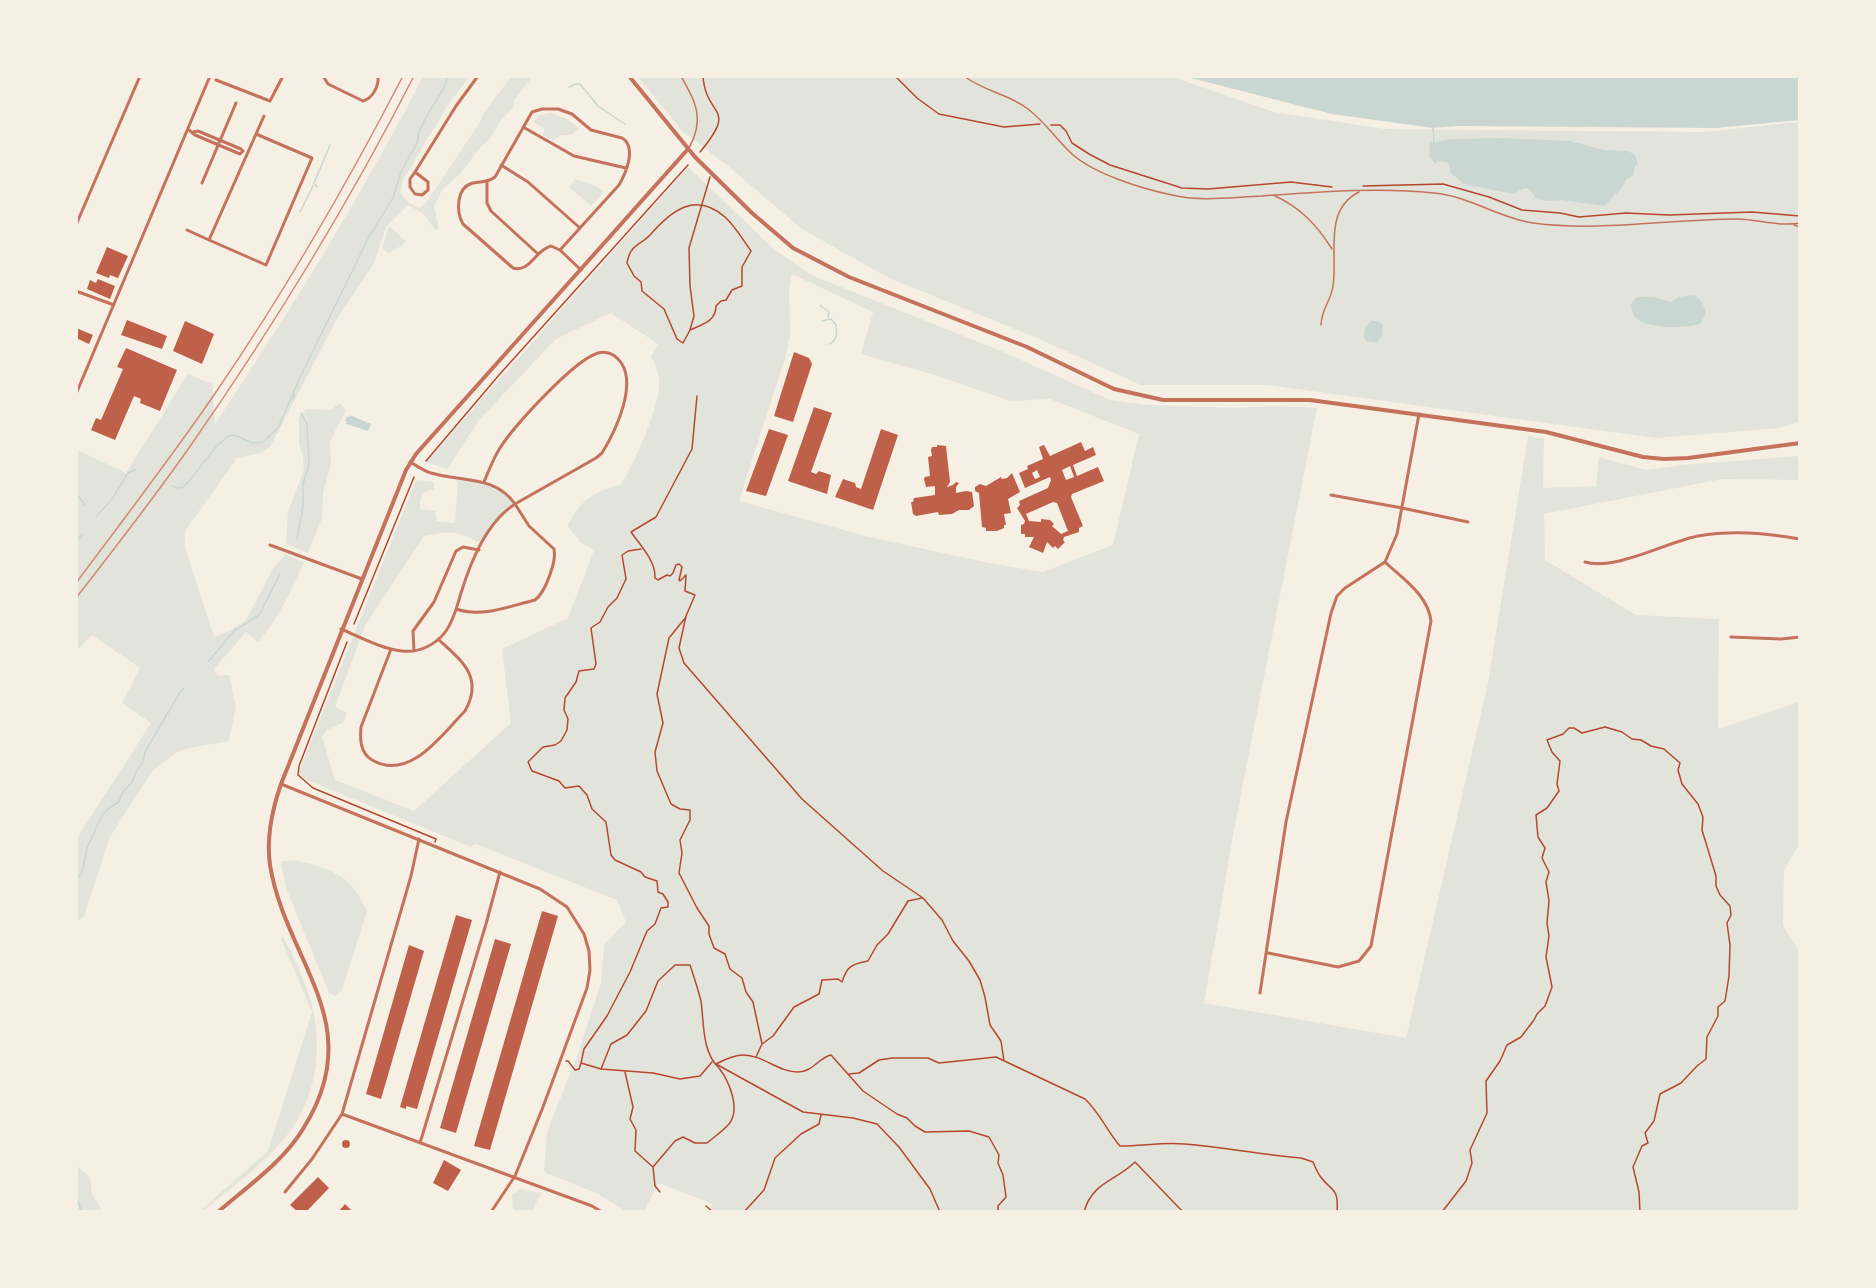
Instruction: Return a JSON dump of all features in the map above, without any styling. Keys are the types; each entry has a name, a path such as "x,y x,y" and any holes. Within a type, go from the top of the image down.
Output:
{"street":[{"path":"76,225 140,76"},
{"path":"76,394 210,76"},
{"path":"216,80 266,101 273,99 284,76"},
{"path":"323,76 328,84 363,101 372,96 379,80 378,76"},
{"path":"415,172 428,182 429,190 422,195 415,194 410,187 410,179 456,105 478,76"},
{"path":"629,76 688,149 752,213 793,248 809,258 884,293 1027,347 1114,389 1163,400 1292,398 1419,414 1546,432 1643,458 1688,458 1800,442"},
{"path":"202,183 236,103"},
{"path":"560,250 619,185 630,151 626,141 591,130 572,114 558,109 542,109 532,112 495,177 487,182 468,185 461,193 459,216 463,224 516,270 526,268 543,249 550,246 560,250 581,270"},
{"path":"209,240 245,152 264,116"},
{"path":"523,127 573,156 626,168"},
{"path":"189,130 195,135 240,154 245,152"},
{"path":"194,132 198,130 241,148 245,152"},
{"path":"187,230 266,265 312,158 256,134"},
{"path":"218,1212 275,1162 303,1129 321,1092 327,1065 328,1039 324,1014 314,981 281,908 270,863 269,835 272,813 281,784 390,506 410,462 688,149"},
{"path":"501,165 528,182 580,228"},
{"path":"487,182 487,203 491,211 538,254"},
{"path":"76,291 114,305"},
{"path":"341,629 392,649 414,651 429,646 438,639 446,631 479,550 494,522 515,504 602,453 621,411 626,388 625,371 621,362 613,355 604,352 595,354 557,382 504,442 484,482"},
{"path":"1260,993 1286,822 1331,613 1338,596 1345,588 1385,562 1397,534 1419,414"},
{"path":"410,462 433,474 484,482 501,489 515,504 529,526 554,549 555,560 542,594 535,600 480,613 468,613 456,609"},
{"path":"1330,495 1468,522"},
{"path":"1585,562 1592,564 1621,560 1672,542 1725,532 1763,533 1800,539"},
{"path":"270,545 362,579"},
{"path":"414,651 412,636 415,626 434,602 456,551 463,547 479,550"},
{"path":"1267,953 1338,967 1359,961 1371,946 1431,621 1428,609 1420,596 1385,562"},
{"path":"1731,637 1781,639 1800,637"},
{"path":"392,649 361,727 360,740 364,753 369,758 381,764 394,766 408,763 422,755 465,711 468,705 472,690 470,674 464,663 438,639"},
{"path":"281,784 500,872 555,898 567,907 584,934 589,951 587,988 561,1061 515,1176 490,1212"},
{"path":"285,1192 312,1159 342,1113 411,876 419,839"},
{"path":"420,1143 500,872"},
{"path":"342,1113 515,1176 602,1212"}],"lane":[{"path":"681,76 698,112 695,137 688,149"},
{"path":"964,76 979,87 1028,109 1079,160 1125,181 1172,195 1195,198 1360,192 1434,193 1450,195 1505,217 1532,223 1636,225 1735,219 1800,223"},
{"path":"1321,325 1322,309 1331,296 1335,276 1333,250 1337,220 1350,198 1360,192"},
{"path":"1272,195 1293,205 1305,214 1333,250"},
{"path":"1793,224 1800,227"}],"path":[{"path":"700,152 719,124 718,113 707,95 703,76"},
{"path":"895,76 917,98 939,114 1004,127 1044,125"},
{"path":"426,461 499,375 688,165"},
{"path":"690,330 712,320 716,314 716,306 726,300 732,290 742,286 742,267 751,251 724,217 703,205 694,204 677,209 660,223 648,238 632,249 627,263 640,282 642,291 664,309 677,339 683,343 694,316 689,248 703,205 711,172"},
{"path":"697,396 692,450 656,518 631,532 651,561 655,578 658,580 667,575 670,576 679,564 682,567 680,582 686,575 685,591 695,595 686,616 679,648 684,663 802,799 883,871 923,898 942,920 953,941 975,971 985,997 990,1025 1001,1041 1005,1061"},
{"path":"354,624 414,477"},
{"path":"561,1061 568,1061 575,1070 579,1069 585,1049 598,1032 630,972 647,931 655,924 661,908 668,907 663,894 658,892 657,881 645,877 641,872 615,860 611,855 606,822 592,809 582,788 579,786 565,788 559,782 532,771 528,762 543,747 555,745 561,741 567,729 568,719 564,710 564,698 576,682 579,671 594,669 596,664 591,628 600,622 608,607 617,598 626,579 622,555 628,551 643,549"},
{"path":"686,616 669,638 658,684 657,694 663,723 655,752 657,771 671,804 680,809 690,810 690,820 680,840 682,853 679,873 709,926 714,948 725,954 730,969 742,978 746,992 753,1002 762,1044"},
{"path":"348,642 299,766 298,775 313,788 334,798 436,839 433,846"},
{"path":"1442,1212 1466,1181 1472,1163 1470,1150 1487,1113 1486,1082 1500,1061 1507,1045 1521,1037 1545,1006 1552,987 1546,957 1549,936 1547,924 1549,901 1546,882 1550,872 1542,858 1545,848 1538,837 1536,815 1547,808 1559,791 1557,784 1560,761 1552,752 1547,740 1563,734 1569,728 1582,733 1605,727 1622,732 1632,739 1664,749 1680,763 1678,770 1682,784 1698,804 1703,817 1702,830 1716,876 1716,886 1720,896 1730,906 1731,915 1727,923 1730,945 1725,1001 1718,1007 1718,1016 1707,1037 1706,1059 1680,1083 1660,1094 1654,1121 1645,1132 1648,1143 1642,1146 1633,1167 1639,1192 1640,1212"},
{"path":"756,1057 762,1044 773,1036 794,1007 819,994 822,980 838,979 842,982 846,970 852,964 868,961 908,901 923,898"},
{"path":"601,1069 611,1044 627,1035 646,1011 658,981 675,965 690,965 700,998 707,1047 714,1063 729,1080 734,1104 730,1123 707,1143 695,1143 683,1137 675,1141 653,1167"},
{"path":"581,1063 601,1069 653,1073 680,1079 700,1076 714,1063 741,1054 797,1072 808,1070 824,1057 831,1055 863,1091 925,1132 969,1131 989,1137 999,1155 998,1163 1003,1175 1006,1197 998,1206 998,1212"},
{"path":"849,1074 859,1073 879,1060 892,1058 928,1058 939,1063 996,1057 1085,1099 1095,1108 1109,1133 1120,1146 1138,1146 1157,1142 1187,1144 1313,1162 1321,1178 1334,1188 1338,1203 1337,1212"},
{"path":"714,1063 803,1112 853,1118 877,1124 899,1147 930,1189 940,1212"},
{"path":"625,1072 633,1107 630,1119 636,1130 635,1151 653,1167 656,1186 660,1192"},
{"path":"744,1212 764,1190 775,1158 801,1134 819,1124 822,1114"},
{"path":"1084,1212 1087,1200 1103,1183 1124,1173 1135,1162 1183,1212"},
{"path":"706,1206 713,1212"}],"shaded area":[{"path":"423,77 469,77 448,105 403,180 400,193 409,203 419,208 426,203 482,119 482,115 511,77 532,77 491,138 477,151 462,172 442,190 434,207 439,229 435,230 424,214 408,205 386,227 374,263 337,319 270,447 260,453 237,458 185,531 185,547 214,637 246,620 272,570 285,554 304,562 284,604 258,642 246,632 214,669 218,676 229,675 236,707 229,741 177,752 153,770 110,837 84,916 77,921 77,838 151,723 122,703 140,668 92,635 77,650 77,450 126,473 188,374 212,384 215,424 324,253"},
{"path":"638,77 1173,77 1274,112 1385,129 1704,132 1799,122 1799,422 1779,428 1656,438 1267,385 1141,385 1037,338 889,278 802,229 728,166 683,132"},
{"path":"1187,77 1799,77 1799,120 1716,128 1460,126 1433,128 1332,114"},
{"path":"550,113 567,119 579,128 571,135 561,135 554,141 542,135 545,129 533,122 540,115"},
{"path":"1504,138 1570,141 1604,150 1628,151 1635,155 1638,165 1635,165 1633,176 1626,180 1622,188 1604,206 1536,199 1531,190 1525,188 1513,194 1464,184 1451,173 1448,162 1438,161 1435,164 1429,155 1430,143 1451,139"},
{"path":"688,167 775,250 811,275 1001,351 1110,400 1149,405 1317,408 1236,819 1204,1003 1406,1038 1488,683 1528,436 1544,439 1543,488 1596,486 1599,457 1646,470 1799,456 1799,480 1722,479 1544,514 1545,560 1636,615 1719,619 1718,729 1799,702 1799,844 1784,871 1783,925 1799,952 1800,1202 1798,1211 707,1212 713,1204 659,1183 644,1211 626,1211 596,1193 546,1173 544,1170 547,1132 579,1051 601,983 604,945 626,922 617,900 476,844 471,847 297,776 416,480 434,482 434,489 424,492 420,500 420,509 435,511 437,521 455,523 458,478 490,485 515,504 501,515 482,544 454,533 424,536 365,626 335,707 347,713 343,723 327,730 322,737 335,780 414,811 511,723 502,649 568,618 594,550 580,542 568,526 576,510 589,498 620,485 632,464 652,417 659,389 659,379 651,357 658,344 611,313 556,339 479,420 447,469 426,462","holes":["792,274 873,312 861,354 935,375 1010,401 1050,399 1139,434 1113,545 1043,572 989,563 869,537 739,501 786,355 790,335 789,290"]},
{"path":"575,179 596,186 604,192 591,206 569,187"},
{"path":"389,226 406,241 389,254 382,248"},
{"path":"1695,295 1702,302 1706,313 1700,324 1676,327 1648,324 1635,317 1631,304 1637,297 1653,297 1671,302 1679,297"},
{"path":"1371,321 1378,321 1383,325 1382,336 1376,342 1366,341 1364,337 1365,327"},
{"path":"340,403 346,410 330,441 331,464 323,492 322,518 308,553 286,544 288,512 304,470 299,444 299,417 306,409 331,410"},
{"path":"350,415 371,424 368,431 346,424 347,416 350,417"},
{"path":"292,860 318,866 343,878 357,892 367,911 342,990 336,996 329,993 286,888 281,862"},
{"path":"282,937 296,962 313,1009 317,1048 312,1086 296,1122 285,1138 246,1176 203,1211 200,1211 268,1151 312,1012"},
{"path":"77,1166 90,1177 92,1194 102,1211 77,1211"},
{"path":"521,1189 542,1193 535,1204 534,1211 513,1211 512,1195"}],"building":[{"path":"107,247 128,256 118,278 110,275 109,278 96,273"},
{"path":"98,279 115,286 110,299 87,289 90,280 96,283"},
{"path":"127,320 167,336 162,349 121,335"},
{"path":"185,321 214,334 202,364 173,351"},
{"path":"76,328 93,335 89,344 76,338"},
{"path":"126,348 177,370 160,411 140,403 141,399 134,396 115,440 91,430 96,418 101,420 123,369 117,367"},
{"path":"794,352 809,358 812,364 793,422 774,416"},
{"path":"814,407 832,413 811,472 816,474 819,471 831,475 827,494 788,481"},
{"path":"769,429 788,435 766,496 746,491"},
{"path":"881,429 898,435 873,510 835,497 843,479 855,483 856,487 861,489"},
{"path":"1081,442 1085,451 1093,447 1096,455 1073,465 1077,476 1098,467 1104,481 1072,494 1071,497 1083,526 1079,528 1079,532 1064,537 1065,542 1058,549 1055,546 1053,548 1047,542 1043,553 1029,547 1034,537 1025,537 1025,534 1021,534 1021,525 1025,521 1017,508 1020,505 1019,501 1048,488 1051,480 1050,477 1025,488 1019,473 1028,469 1027,466 1043,459 1039,447 1044,445 1050,456","holes":["1070,466 1074,477 1066,480 1062,470","1037,470 1040,477 1035,479 1032,473","1053,502 1057,503 1068,531 1061,534 1052,526 1054,524 1050,520 1029,521 1026,514"]},
{"path":"937,445 946,446 950,482 947,487 956,482 959,483 956,493 972,492 974,506 969,510 959,510 952,514 939,515 938,512 916,516 913,514 911,502 914,498 935,495 935,486 926,487 924,479 930,476 928,457 932,456 932,447 937,447"},
{"path":"1012,473 1020,492 1008,499 1011,513 1004,514 1006,525 997,531 986,531 986,528 982,527 979,493 975,491 975,487 980,484 986,486 1001,477 1002,479 1007,478"},
{"path":"542,911 558,916 490,1150 474,1146"},
{"path":"456,915 472,920 417,1109 406,1106 406,1109 400,1107"},
{"path":"495,939 511,944 456,1133 440,1128"},
{"path":"409,945 424,951 381,1099 366,1094"},
{"path":"346,1140 350,1144 346,1148 342,1144"},
{"path":"444,1160 461,1170 448,1191 433,1183"},
{"path":"318,1177 329,1188 306,1212 298,1212 290,1205"},
{"path":"345,1204 353,1212 338,1212"}],"waterway":[{"path":"172,486 183,487 228,436 234,435 253,443 263,442 278,428 301,375 370,235 393,198 401,172 417,143 425,119 446,84 447,76"},
{"path":"569,87 580,84 598,106 625,124"},
{"path":"1433,128 1434,143"},
{"path":"317,187 314,183 330,145"},
{"path":"300,212 313,186"},
{"path":"820,305 829,312 828,317"},
{"path":"822,321 831,319 836,325 835,339 829,344"},
{"path":"293,400 294,392"},
{"path":"297,539 303,507 303,484 309,464 307,424 301,413"},
{"path":"96,517 112,499 128,473 135,470"},
{"path":"76,493 85,505"},
{"path":"76,541 82,535"},
{"path":"208,662 234,631 259,615 280,574"},
{"path":"76,878 82,873 87,848 102,815 119,802 122,793 132,782 143,762 145,752 184,688"},
{"path":"76,1196 82,1212"}],"railway":[{"path":"76,583 240,357 337,198 403,76"},
{"path":"76,598 177,465 251,356 336,218 414,76"}]}
